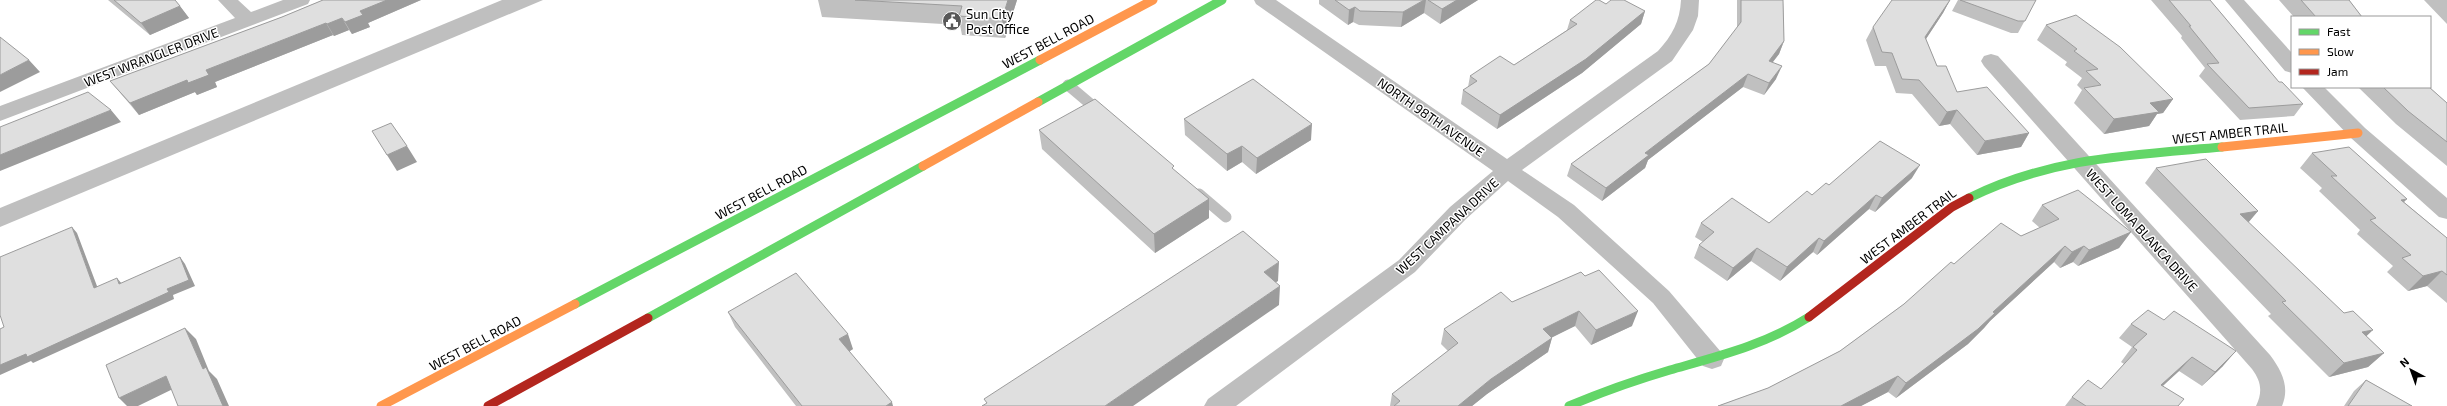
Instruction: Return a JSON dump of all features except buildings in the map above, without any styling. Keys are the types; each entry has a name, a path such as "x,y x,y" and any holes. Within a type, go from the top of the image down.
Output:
{"main road":[{"name":"WEST BELL ROAD","path":"381,406 1153,0"},
{"path":"488,406 1222,0"},
{"name":"WEST AMBER TRAIL","path":"1569,406 1595,395 1763,344 1802,323 1936,219 1968,197 2006,180 2079,161 2358,133"}],"street":[{"path":"227,0 248,20"},
{"name":"WEST WRANGLER DRIVE","path":"0,114 301,0"},
{"name":"NORTH 98TH AVENUE","path":"1263,0 1566,211 1661,297 1712,359"},
{"name":"WEST CAMPANA DRIVE","path":"1217,406 1407,266 1458,213 1507,170 1665,56 1684,31 1689,17 1690,0"},
{"path":"2234,0 2291,65"},
{"name":"WEST LOMA BLANCA DRIVE","path":"1991,61 2079,161 2261,362 2270,374 2274,387 2273,398 2269,406"},
{"path":"2313,88 2358,133 2447,211"}],"lane":[{"path":"1068,85 1110,120"},
{"path":"1189,186 1226,217"}],"shaded area":[{"path":"502,0 543,0 0,227 0,208"}],"traffic: fast":[{"path":"1038,102 1222,0"},
{"path":"575,304 1040,60"},
{"path":"1969,198 1998,184 2028,173 2060,165 2125,155 2222,147"},
{"path":"648,318 923,166"},
{"path":"1569,406 1641,379 1749,348 1778,335 1809,317"}],"traffic: slow":[{"path":"1040,60 1153,0"},
{"path":"923,166 1038,102"},
{"path":"2222,147 2358,133"},
{"path":"381,406 575,304"}],"traffic: jam":[{"path":"1809,317 1952,207 1969,198"},
{"path":"488,406 648,318"}],"place":[{"name":"Sun City Post Office","path":"952,21"}]}
